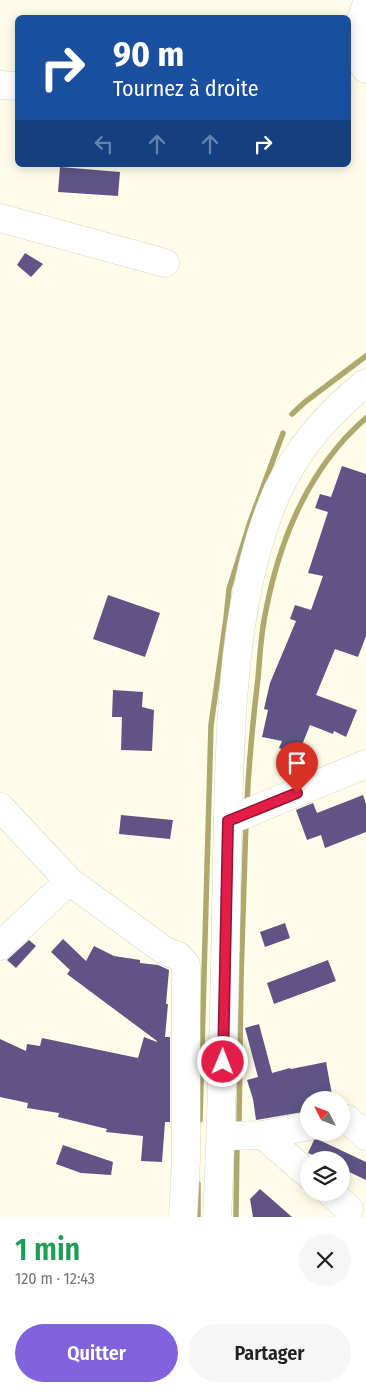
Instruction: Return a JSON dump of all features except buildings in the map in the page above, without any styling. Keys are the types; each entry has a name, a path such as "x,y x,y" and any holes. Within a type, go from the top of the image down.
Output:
{"street":[{"path":"366,6 361,19 358,56 366,69"},
{"path":"0,85 15,86"},
{"path":"0,218 165,263"},
{"path":"217,1217 221,1136 232,722 241,631 248,587 265,526 278,491 297,455 320,425 366,383"},
{"path":"228,821 366,764"},
{"path":"0,807 68,881 165,951 178,956 186,965 186,1161 183,1217"},
{"path":"0,946 68,881"},
{"path":"221,1136 263,1135 300,1128"},
{"path":"263,1135 300,1166"}],"waterway":[{"path":"292,414 366,356"},
{"path":"247,803 251,740 264,618 280,556 289,530 313,481 346,437 366,418"},
{"path":"200,1120 211,725 229,589 250,522 283,433"},
{"path":"239,1124 246,821"},
{"path":"236,1217 237,1145"},
{"path":"198,1184 198,1217"}],"route":[{"path":"223,1062 228,821 297,793"}]}
